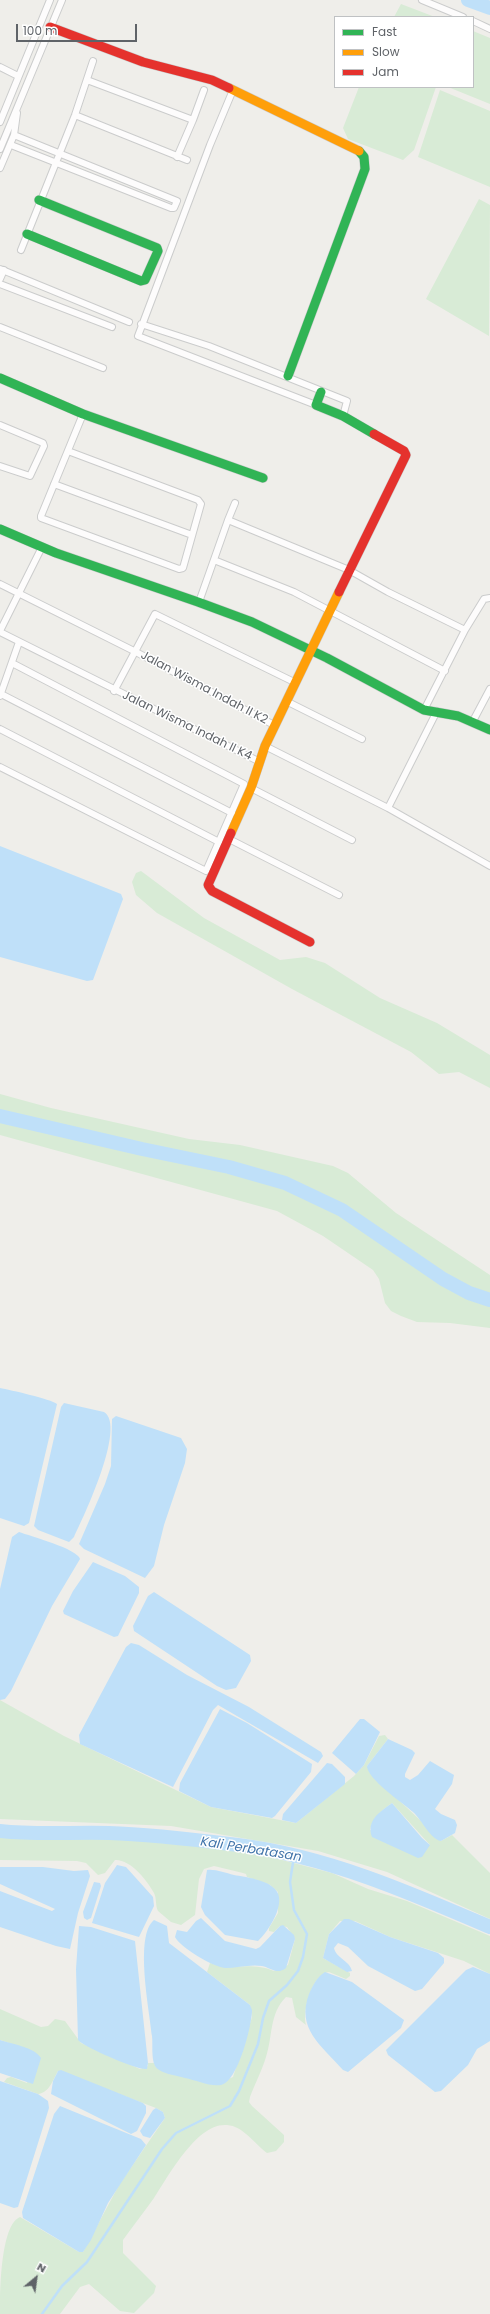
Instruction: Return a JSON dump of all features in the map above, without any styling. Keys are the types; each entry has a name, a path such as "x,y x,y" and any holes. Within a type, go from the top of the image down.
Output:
{"street":[{"path":"0,122 50,0"},
{"path":"0,149 62,0"},
{"path":"422,0 461,16"},
{"path":"474,21 490,29"},
{"path":"50,27 143,62 200,75 357,149 364,157 365,169 288,376"},
{"path":"21,250 39,200 75,115 93,61"},
{"path":"0,67 18,76"},
{"path":"87,80 193,120"},
{"path":"177,157 204,90"},
{"path":"234,90 210,145 141,324 138,336 319,397 347,402 345,410"},
{"path":"0,168 14,135 16,109"},
{"path":"75,115 187,160"},
{"path":"11,145 171,208 174,208 177,201 14,135"},
{"path":"27,234 141,281 145,280 158,251 157,248 39,200"},
{"path":"0,279 2,270 129,322"},
{"path":"0,284 112,327"},
{"path":"36,297 40,286"},
{"path":"141,324 209,346 288,376 319,397 345,410 404,451 406,455 309,650 274,725 265,746 251,788 208,885 212,891 310,942"},
{"path":"0,327 103,368"},
{"path":"0,378 83,414 262,478"},
{"path":"68,451 198,500 201,504 183,568 179,569 43,520 41,516 83,414"},
{"path":"0,425 44,444 30,476 28,477 0,466"},
{"path":"54,484 192,535"},
{"path":"199,602 235,503"},
{"path":"228,520 349,570 388,592 465,630"},
{"path":"0,529 41,549 199,602 253,623 309,650 424,710 438,711 473,721 490,730"},
{"path":"0,631 41,549"},
{"path":"214,560 294,592 445,671"},
{"name":"Jalan Wisma Indah II K2","path":"0,584 134,651 274,725"},
{"path":"424,710 465,630 484,599 490,598"},
{"path":"114,690 153,615 157,614 294,682"},
{"name":"Jalan Wisma Indah II K4","path":"0,631 114,690 260,762"},
{"path":"19,642 0,695 232,813"},
{"path":"0,767 206,871 244,784 12,663"},
{"path":"473,721 490,689"},
{"path":"286,701 362,739"},
{"path":"388,808 438,711"},
{"path":"0,729 219,842"},
{"path":"265,746 388,808 490,866"},
{"path":"251,788 352,840"},
{"path":"229,838 339,896"}],"green space":[{"path":"401,4 432,16 395,16"},
{"path":"474,31 490,38 490,104 450,88 474,88"},
{"path":"359,88 436,88 414,150 403,160 348,139 343,128"},
{"path":"440,90 490,111 490,187 418,157"},
{"path":"479,199 490,205 489,336 426,299"},
{"path":"141,871 204,918 280,960 306,957 325,963 380,998 437,1023 490,1055 490,1088 459,1072 439,1074 411,1052 292,989 157,913 136,895 132,882 136,873"},
{"path":"0,1094 51,1108 189,1139 240,1145 333,1166 348,1173 396,1213 490,1275 490,1328 450,1323 417,1322 391,1311 385,1303 379,1279 373,1270 323,1236 277,1211 0,1135"},
{"path":"0,1700 64,1736 211,1807 296,1823 354,1776 364,1765 379,1736 385,1735 388,1739 367,1766 384,1786 441,1841 452,1835 490,1873 490,1919 387,1872 318,1851 171,1826 0,1819","holes":["392,1803 430,1845 370,1830 371,1825 378,1815"]},
{"path":"0,1836 141,1840 230,1848 332,1873 368,1889 407,1901 490,1936 490,1974 464,1961 390,1937 355,1921 340,1921 329,1934 323,1958 350,1973 350,1976 346,1979 329,1972 323,1974 318,1979 313,1986 307,2003 305,2019 306,2025 296,2017 292,1998 286,1997 274,2018 263,2067 250,2097 249,2102 252,2106 284,2135 284,2142 276,2151 267,2153 244,2132 233,2126 216,2126 205,2132 184,2152 154,2198 123,2240 123,2253 156,2286 154,2293 134,2313 120,2311 89,2284 80,2287 60,2314 0,2314 2,2261 8,2233 13,2223 20,2217 79,2252 83,2252 119,2185 165,2118 163,2112 156,2108 58,2071 48,2089 38,2094 4,2082 7,2078 11,2077 27,2083 32,2051 0,2040 0,2009 41,2027 48,2026 55,2019 65,2021 81,2043 140,2069 148,2066 148,2063 154,2063 156,2067 214,2085 233,2077 252,2017 250,2005 207,1972 210,1963 226,1966 266,1968 274,1971 288,1965 295,1939 287,1927 280,1926 274,1932 269,1931 269,1928 278,1913 278,1892 270,1885 247,1877 246,1874 214,1866 204,1869 199,1879 195,1915 181,1925 171,1922 158,1911 155,1895 151,1888 138,1871 126,1863 115,1860 105,1873 98,1875 86,1863 77,1861 0,1860"}],"water":[{"path":"0,846 121,894 123,899 93,980 87,981 0,957"},
{"path":"0,1388 39,1397 57,1404 29,1523 24,1526 0,1518"},
{"path":"64,1403 104,1412 110,1421 110,1435 107,1453 101,1473 94,1493 74,1537 69,1542 38,1530 34,1526 61,1407"},
{"path":"116,1416 181,1438 187,1449 185,1463 164,1525 154,1566 145,1578 84,1549 79,1544 105,1484 111,1466 112,1419"},
{"path":"19,1532 63,1547 77,1555 80,1559 52,1606 11,1691 5,1699 0,1700 0,1589 12,1537"},
{"path":"93,1562 125,1576 139,1587 139,1593 118,1636 114,1637 64,1614 63,1611 73,1591"},
{"path":"154,1592 250,1655 251,1661 236,1688 226,1690 217,1686 134,1631 133,1626 148,1596"},
{"path":"131,1643 139,1645 187,1675 249,1707 321,1752 323,1756 318,1763 218,1705 213,1710 173,1787 80,1744 79,1735 126,1647"},
{"path":"220,1709 247,1723 312,1764 311,1772 272,1818 211,1807 179,1791 180,1783"},
{"path":"360,1719 364,1719 380,1732 364,1765 356,1774 332,1753"},
{"path":"388,1739 412,1750 415,1753 405,1774 405,1777 410,1780 418,1775 430,1761 454,1775 452,1784 435,1809 441,1814 455,1820 457,1825 455,1833 441,1841 437,1840 413,1812 379,1784 373,1777 367,1766"},
{"path":"327,1763 332,1764 345,1777 345,1784 296,1823 282,1820 283,1814"},
{"path":"392,1803 422,1838 430,1845 422,1857 418,1858 372,1837 371,1826 375,1817"},
{"path":"117,1865 126,1867 153,1897 154,1906 139,1937 92,1923 105,1883"},
{"path":"0,1867 43,1867 74,1871 88,1870 90,1876 78,1913 70,1949 56,1946 0,1927 0,1891 52,1911 55,1909 0,1884"},
{"path":"207,1870 256,1879 267,1883 275,1889 279,1901 278,1909 267,1931 258,1941 225,1935 205,1915 201,1907"},
{"path":"94,1882 100,1883 101,1886 91,1918 87,1920 84,1918 83,1912"},
{"path":"201,1918 225,1941 256,1949 260,1947 280,1926 283,1925 294,1935 295,1939 286,1968 277,1971 262,1966 225,1968 197,1956 183,1946 175,1937 177,1930 187,1932 196,1921"},
{"path":"344,1919 349,1919 390,1937 438,1953 444,1958 444,1963 422,1989 415,1991 368,1966 348,1947 338,1943 334,1948 337,1954 351,1968 352,1971 347,1972 323,1958 329,1934"},
{"path":"154,1920 167,1926 169,1943 250,2005 252,2010 250,2028 243,2052 233,2074 227,2082 221,2085 208,2084 168,2074 157,2069 155,2066 146,1993 144,1957 148,1929"},
{"path":"79,1926 91,1927 135,1941 148,2063 147,2069 142,2069 112,2058 90,2048 78,2040 76,1969"},
{"path":"473,1967 490,1974 490,2041 477,2049 468,2065 441,2091 435,2092 388,2055 386,2050 466,1970"},
{"path":"325,1972 352,1982 404,2020 401,2028 348,2072 343,2070 319,2044 308,2027 306,2006 309,1994 320,1976"},
{"path":"0,2040 33,2051 41,2058 33,2084 0,2073"},
{"path":"61,2070 143,2103 146,2106 146,2113 137,2131 131,2134 51,2094 53,2081 58,2071"},
{"path":"0,2081 38,2094 48,2101 49,2108 18,2207 14,2208 0,2203"},
{"path":"60,2106 141,2139 146,2145 108,2203 91,2240 83,2252 79,2252 23,2218 22,2212 54,2114"},
{"path":"156,2108 163,2112 165,2118 150,2138 143,2136 140,2131 153,2110"}],"waterway":[{"path":"468,0 490,8"},
{"path":"0,1116 142,1149 229,1167 285,1183 342,1210 443,1279 469,1293 490,1300"},
{"name":"Kali Perbatasan","path":"0,1831 27,1833 109,1833 140,1835 207,1841 271,1850 367,1877 490,1927"},
{"path":"42,2314 62,2286 87,2262 162,2149 176,2133 230,2106 239,2091 258,2044 263,2018 269,2001 287,1985 298,1971 303,1957 307,1934 294,1910 290,1882 294,1856"}],"traffic: fast":[{"path":"288,376 365,169 364,157 359,151"},
{"path":"27,234 141,281 145,280 158,251 157,248 39,200"},
{"path":"0,378 83,414 263,478"},
{"path":"321,392 316,405 343,416 374,434"},
{"path":"0,529 56,553 252,622 327,658 424,710 458,716 490,730"}],"traffic: slow":[{"path":"229,88 359,151"},
{"path":"231,833 251,788 265,746 339,592"}],"traffic: jam":[{"path":"50,27 143,62 212,80 229,88"},
{"path":"339,592 406,455 404,451 374,434"},
{"path":"231,833 208,885 212,891 310,942"}]}
